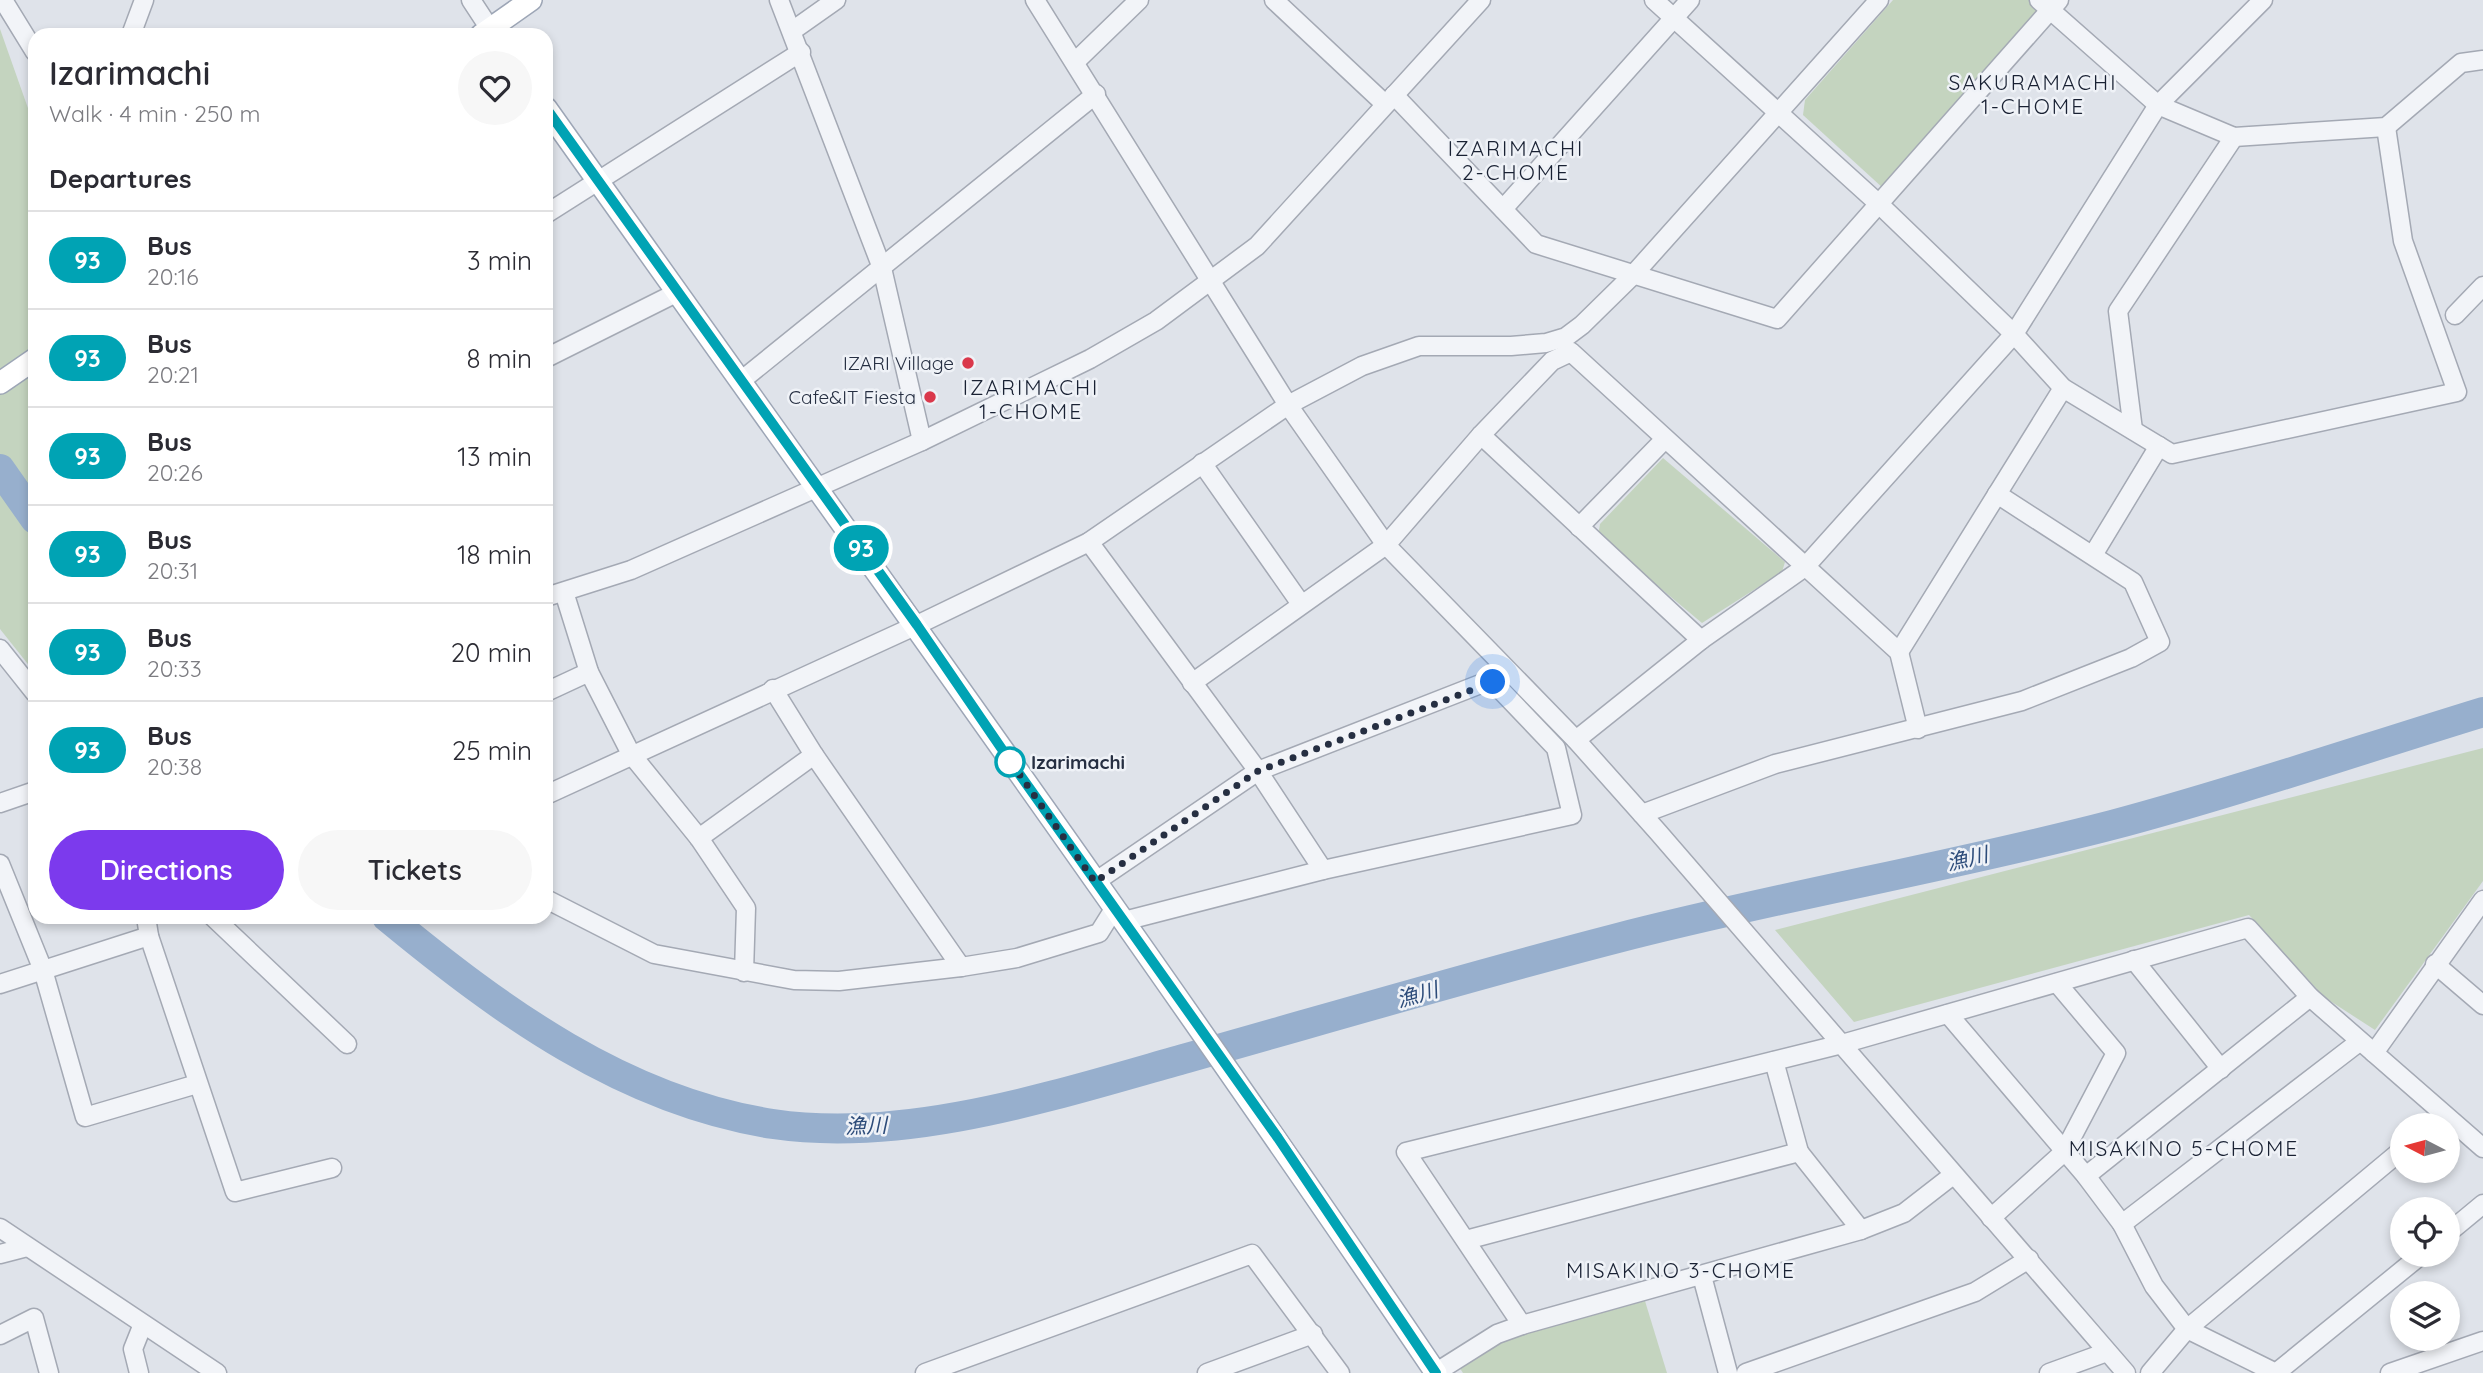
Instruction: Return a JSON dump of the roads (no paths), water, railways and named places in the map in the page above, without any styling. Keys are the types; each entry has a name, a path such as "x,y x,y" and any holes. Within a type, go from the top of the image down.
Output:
{"main road":[{"path":"495,28 531,0"},
{"path":"553,118 917,625 1095,882 1278,1138 1435,1373"},
{"path":"0,383 28,364"}],"street":[{"path":"3,0 28,41"},
{"path":"134,28 144,0"},
{"path":"471,0 486,28"},
{"path":"779,0 882,268 922,441"},
{"path":"792,31 836,0"},
{"path":"1035,0 1288,405 1386,545 1576,740 1826,1024 1953,1175 2126,1373"},
{"path":"1075,62 1139,0"},
{"path":"1274,0 1390,99 1536,244 1777,319 1880,205 2050,3 2158,105 2234,137 2386,127 2461,63 2483,60"},
{"path":"553,595 677,550 922,441 1090,359 1156,321 1257,246 1481,0"},
{"path":"1654,0 1880,205 2014,334 2063,388 2172,454 2457,392 2403,241 2386,127"},
{"path":"1503,209 1690,0"},
{"path":"553,792 917,625 1088,542 1288,405 1362,366 1419,346 1474,343 1511,346 1546,343 1566,337 1583,326 1633,275 1879,0"},
{"path":"1576,740 1701,640 1805,568 2014,334 2158,105 2263,0"},
{"path":"553,210 801,52"},
{"path":"741,380 1096,94"},
{"path":"2133,430 2118,312 2234,137"},
{"path":"2455,315 2483,286"},
{"path":"553,354 678,292"},
{"path":"1192,683 1386,545 1481,435 1552,361 1571,352 1899,652 1918,729"},
{"path":"1899,652 2063,388"},
{"path":"1481,435 1701,640"},
{"path":"1579,527 1665,439"},
{"path":"2093,555 2159,446"},
{"path":"1202,463 1301,604"},
{"path":"1642,814 1775,764 2022,701 2131,658 2160,642 2133,582 1997,494"},
{"path":"1088,542 1258,771 1322,870"},
{"path":"564,592 589,672 631,754 698,838 746,908 744,972"},
{"path":"0,649 28,684"},
{"path":"1095,882 1258,771 1493,682 1510,670"},
{"path":"553,689 589,672"},
{"path":"553,903 654,954 794,979 839,981 1017,958 1099,933 1119,915 1572,815 1556,748 1493,682"},
{"path":"773,689 814,755 961,967"},
{"path":"698,838 814,755"},
{"path":"0,803 28,793"},
{"path":"0,864 43,970 85,1118 197,1084"},
{"path":"2374,1053 2483,900"},
{"path":"147,924 197,1084 235,1192 332,1168"},
{"path":"220,924 347,1044"},
{"path":"1522,1325 1406,1152 1842,1044 2248,928 2310,997 2374,1053 2431,1113"},
{"path":"0,984 149,936"},
{"path":"2134,960 2221,1069"},
{"path":"2435,964 2483,1005"},
{"path":"1991,1217 2064,1152 2116,1053 2057,984"},
{"path":"2086,1176 2310,997"},
{"path":"1948,1014 2086,1176 2122,1224 2154,1286 2187,1329 2276,1373 2406,1267"},
{"path":"2122,1224 2359,1042"},
{"path":"1774,1061 1799,1152 1861,1230"},
{"path":"2460,1134 2483,1148"},
{"path":"1466,1240 1799,1152"},
{"path":"2150,1373 2187,1329 2390,1160"},
{"path":"1435,1373 1497,1334 1522,1325 1861,1230 1904,1213 1953,1175"},
{"path":"2460,1223 2483,1204"},
{"path":"0,1228 217,1373"},
{"path":"0,1254 27,1247"},
{"path":"925,1373 969,1365 1252,1254 1340,1373"},
{"path":"1746,1373 1975,1292 2029,1259"},
{"path":"1702,1276 1728,1373"},
{"path":"0,1335 34,1318 49,1373"},
{"path":"139,1373 133,1349 144,1324"},
{"path":"1207,1373 1313,1334"},
{"path":"2390,1373 2483,1341"},
{"path":"2049,1373 2107,1352"}],"waterway":[{"name":"漁川","path":"0,469 28,509"},
{"name":"漁川","path":"396,924 474,986 520,1018 615,1073 666,1095 718,1112 773,1124 824,1128 876,1127 929,1121 1035,1100 1614,939 2112,825 2251,785 2483,712"}],"place":[{"name":"IZARI Village","path":"968,363"},
{"name":"Cafe&IT Fiesta","path":"930,397"},
{"name":"Izarimachi","path":"1010,762"}],"district":[{"name":"SAKURAMACHI 1-CHOME","path":"2033,94"},
{"name":"IZARIMACHI 2-CHOME","path":"1516,160"},
{"name":"IZARIMACHI 1-CHOME","path":"1031,399"},
{"name":"MISAKINO 5-CHOME","path":"2184,1148"},
{"name":"MISAKINO 3-CHOME","path":"1681,1270"}]}
